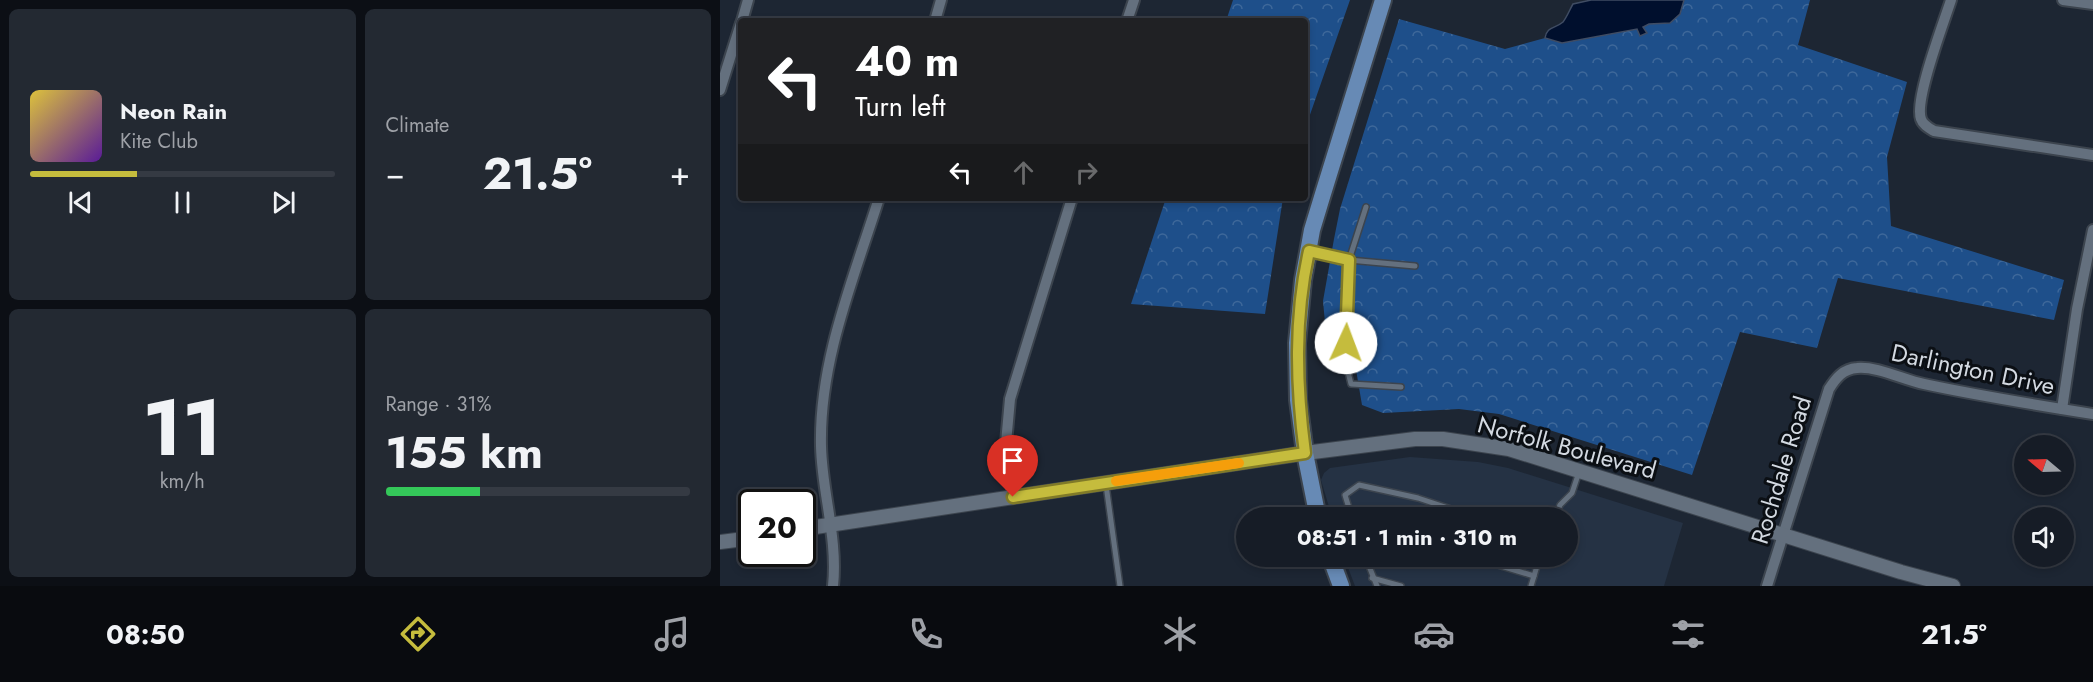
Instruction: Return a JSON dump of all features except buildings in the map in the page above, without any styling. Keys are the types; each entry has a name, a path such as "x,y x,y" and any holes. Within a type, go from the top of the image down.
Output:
{"main road":[{"path":"1316,507 1298,400 1297,343 1303,280 1312,230 1383,0"},
{"path":"1335,567 1341,586"}],"street":[{"path":"742,18 748,0"},
{"path":"936,18 941,0"},
{"path":"1128,18 1134,0"},
{"path":"1951,0 1920,100 1921,120 1927,127 1934,131 2093,155"},
{"path":"2063,0 2093,4"},
{"path":"720,90 738,32"},
{"path":"833,586 835,567 832,525 827,503 821,446 826,382 831,352 878,201"},
{"path":"1013,497 1006,443 1010,399 1071,201"},
{"path":"2062,409 2077,309 2093,230"},
{"name":"Darlington Drive","path":"1844,371 1867,368 1913,382 1968,394 2093,414"},
{"name":"Rochdale Road","path":"1767,586 1829,389 1844,371"},
{"name":"Norfolk Boulevard","path":"816,527 1305,453 1386,442 1443,439 1509,449 1900,572 1953,586"},
{"path":"720,542 738,540"}],"lane":[{"path":"1365,207 1349,260 1346,364 1351,384 1401,387"},
{"path":"1309,251 1349,260 1415,266"},
{"path":"1559,507 1572,493 1579,470"},
{"path":"1105,483 1120,586"},
{"path":"1348,507 1344,495 1359,485 1418,498 1445,507"},
{"path":"1368,567 1377,586"},
{"path":"1504,567 1534,576"},
{"path":"1531,586 1537,567"},
{"path":"1372,578 1401,586"}],"shaded area":[{"path":"1591,0 1684,0 1680,14 1670,23 1649,24 1643,27 1647,33 1640,36 1637,29 1562,43 1545,38 1549,30 1563,22 1573,4"},
{"path":"1410,457 1478,462 1508,468 1683,523 1664,586 1355,586 1348,567 1578,567 1578,507 1329,507 1321,480 1330,468"}],"green space":[{"path":"1233,0 1350,0 1308,120 1308,18 1227,18"},
{"path":"1684,0 1810,0 1798,45 1907,82 1887,157 1891,226 2064,280 2054,320 1838,278 1817,348 1740,332 1692,475 1499,414 1459,409 1383,413 1362,405 1353,352 1327,344 1323,301 1340,209 1399,19 1505,49 1545,38 1562,43 1637,29 1641,35 1647,33 1643,27 1649,24 1670,23 1680,14"},
{"path":"1165,201 1283,201 1265,314 1131,304"}],"slow traffic":[{"path":"1116,481 1239,463"}],"route":[{"path":"1013,497 1305,453 1298,400 1297,343 1303,280 1309,251 1349,260 1346,343"}]}
